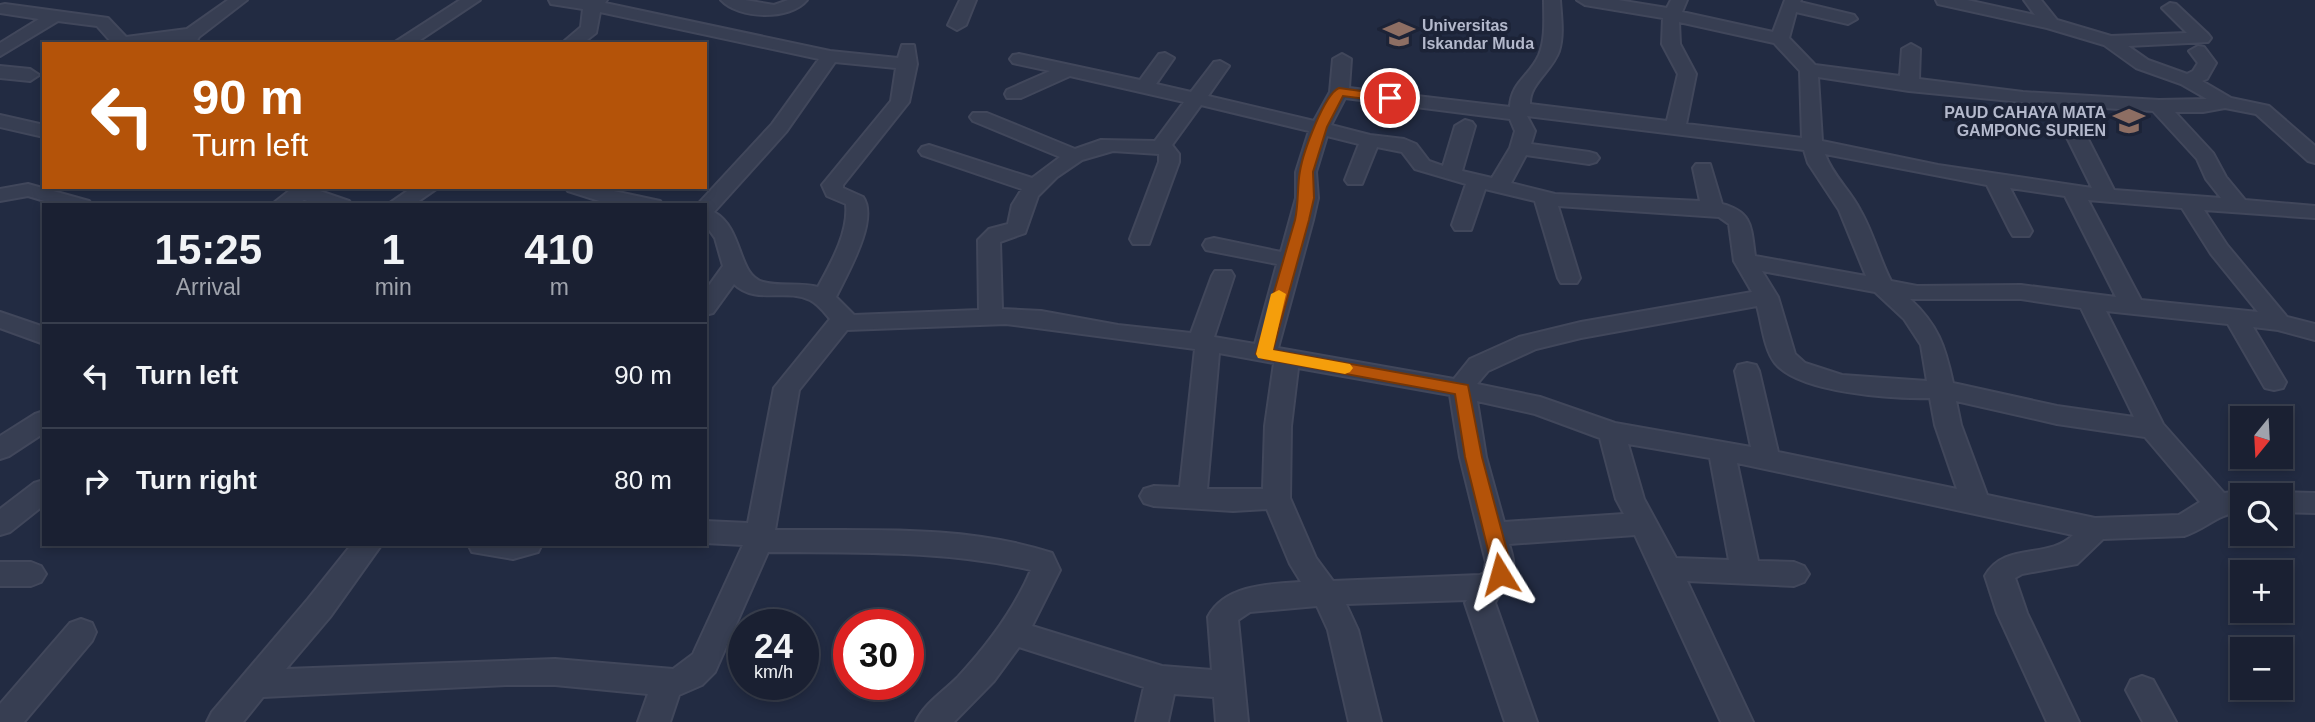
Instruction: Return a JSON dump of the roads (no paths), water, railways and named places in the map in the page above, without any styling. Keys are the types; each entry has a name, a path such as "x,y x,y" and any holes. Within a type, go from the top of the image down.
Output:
{"street":[{"path":"3,9 37,0"},
{"path":"138,42 189,39 239,0"},
{"path":"404,42 472,0"},
{"path":"557,0 596,2 830,56 908,55 900,102 832,185 834,192 856,201 858,209 849,242 824,298"},
{"path":"729,0 773,12 790,7 799,0"},
{"path":"957,24 968,0"},
{"path":"1499,185 1520,148 1525,131 1518,112 1520,93 1536,76 1552,49 1552,0"},
{"path":"1585,0 1675,8 1780,39 1809,70 1998,96 2159,106 2203,106 2225,102"},
{"path":"1944,0 2051,24 2110,41 2202,38 2170,8"},
{"path":"2032,0 2051,24"},
{"path":"573,42 590,29 596,2"},
{"path":"1780,39 1783,19 1791,2 1848,19"},
{"path":"1675,8 1671,45 1687,70 1675,128"},
{"path":"3,9 102,22 120,42"},
{"path":"0,51 56,15"},
{"path":"2110,41 2142,64 2188,80 2225,102 2262,110 2315,157"},
{"path":"1909,85 1911,49"},
{"path":"2188,80 2200,75 2207,63 2198,51"},
{"path":"830,56 779,128 707,215 726,233 734,267 744,282 752,286 802,290 824,298 842,319 858,324 991,316 1022,317 1118,333 1204,343 1462,389 1540,406 1612,432 1672,441 2095,529 2184,525 2230,503 2154,429 2090,302"},
{"path":"1145,86 1165,58"},
{"path":"1019,59 1321,127 1370,141 1404,145 1414,151 1422,164 1451,175 1544,197 1569,202 1712,208 1727,212 1739,222 1745,261 1766,297 1784,357 1796,369 1841,383 1912,390 1942,389 2057,415 2154,429"},
{"path":"1342,59 1339,92 1321,127 1306,172 1307,198 1289,261 1276,356 1276,498 1304,564 1326,595 1343,630 1365,722"},
{"path":"991,316 988,244 994,236 1017,228 1021,208 1035,186 1076,156 1101,146 1149,148 1162,145 1199,99 1220,66"},
{"path":"1014,93 1070,69"},
{"path":"1809,70 1812,145 1818,163 1850,210 1868,259 1883,287 1925,329 1937,356 1948,425 1976,503"},
{"path":"0,72 30,75"},
{"path":"1339,92 1812,145 1925,169 2106,196 2315,212"},
{"path":"2057,99 2090,159 2106,196"},
{"path":"2159,106 2206,157 2216,179 2240,208"},
{"path":"980,117 1076,156"},
{"path":"0,121 42,131"},
{"path":"1451,175 1465,126"},
{"path":"1354,180 1370,141"},
{"path":"1141,239 1169,162 1169,154 1162,145"},
{"path":"1520,148 1588,158"},
{"path":"929,151 1035,186"},
{"path":"1703,168 1712,208"},
{"path":"1463,225 1478,180"},
{"path":"1995,180 2021,231"},
{"path":"401,203 425,189"},
{"path":"581,189 603,197 640,203"},
{"path":"0,195 23,190 58,191 79,203"},
{"path":"284,203 305,190 337,203"},
{"path":"2073,191 2133,307"},
{"path":"1544,197 1569,278"},
{"path":"2190,204 2219,248 2279,322"},
{"path":"1214,245 1289,261"},
{"path":"1745,261 1883,287 1938,294 1975,291 2021,292 2279,322 2315,332"},
{"path":"707,305 734,267"},
{"path":"1193,498 1204,343 1223,276"},
{"path":"1521,722 1481,610 1480,603 1486,587 1500,574 1500,562 1474,457 1462,389 1465,380 1479,365 1528,343 1581,330 1766,297"},
{"path":"2236,318 2274,382"},
{"path":"255,684 506,672 555,672 667,684 684,680 704,663 760,538 787,388 842,319"},
{"path":"0,320 42,335"},
{"path":"1746,371 1767,461"},
{"path":"0,449 42,421"},
{"path":"1612,432 1617,460 1641,524 1667,569 1737,722"},
{"path":"1722,453 1746,572"},
{"path":"1154,496 1233,500 1276,498"},
{"path":"0,524 36,501"},
{"path":"2293,502 2315,503"},
{"path":"1493,534 1641,524"},
{"path":"2063,722 2012,613 2000,576 2007,568 2071,554 2095,529"},
{"path":"707,532 760,538 915,543 990,549 1037,558 1045,565 1046,570 1014,633 954,703 932,722"},
{"path":"223,722 319,608 366,546"},
{"path":"494,546 516,546"},
{"path":"1667,569 1794,575"},
{"path":"0,574 31,574"},
{"path":"1232,722 1223,617 1232,607 1246,601 1284,595 1486,587"},
{"path":"4,722 81,632"},
{"path":"1014,633 1162,679 1228,685"},
{"path":"1153,722 1162,679"},
{"path":"654,722 667,684"},
{"path":"2142,690 2161,722"}],"place":[{"name":"Universitas Iskandar Muda","path":"1399,34"},
{"name":"PAUD CAHAYA MATA GAMPONG SURIEN","path":"2129,121"}]}
